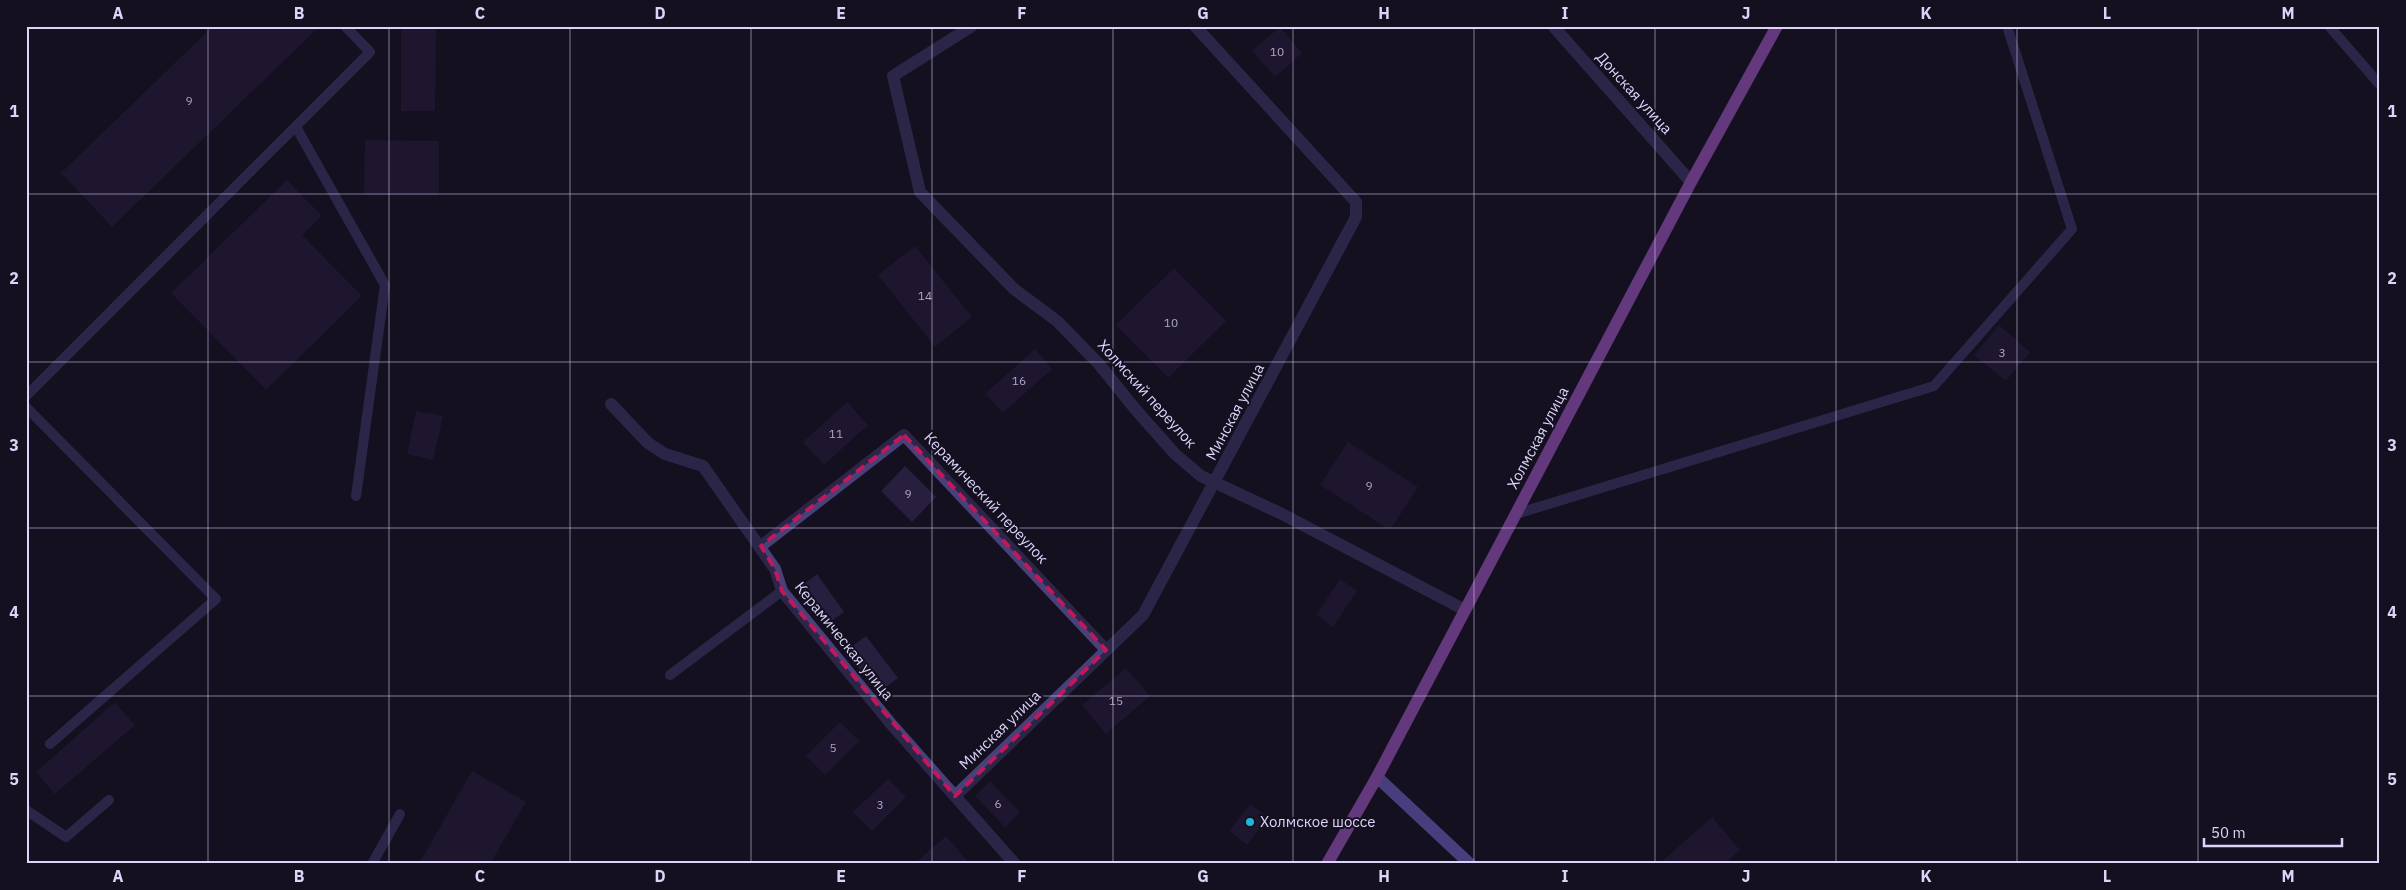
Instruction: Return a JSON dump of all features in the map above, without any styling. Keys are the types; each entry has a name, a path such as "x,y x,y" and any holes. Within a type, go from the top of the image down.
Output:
{"main road":[{"name":"Холмская улица","path":"1327,864 1377,777 1691,182 1777,26"},
{"path":"1377,777 1458,850 1470,864"}],"street":[{"name":"Холмский переулок","path":"972,26 893,76 920,192 1014,289 1057,321 1098,363 1175,454 1201,476 1280,512 1465,610"},
{"name":"Минская улица","path":"955,796 1143,615 1216,482 1356,217 1356,202 1195,26"},
{"name":"Донская улица","path":"1552,26 1691,182"},
{"name":"Керамическая улица","path":"611,404 656,449 665,454 703,466 775,569 782,592 892,725 1015,864"},
{"name":"Керамический переулок","path":"760,546 904,435 1106,650"}],"lane":[{"path":"26,396 370,52 345,26"},
{"path":"1516,514 1934,386 2072,229 2007,26"},
{"path":"2329,26 2380,85"},
{"path":"296,127 385,285 356,496"},
{"path":"26,407 216,599 50,744"},
{"path":"670,675 782,592"},
{"path":"26,810 66,837 109,800"},
{"path":"372,864 400,814"}],"highlighted area":[{"path":"904,435 1106,650 955,796 782,591 775,569 761,546"}],"building":[{"path":"213,26 320,26 112,227 61,173"},
{"path":"401,26 436,26 435,111 401,111"},
{"path":"1280,27 1302,53 1275,77 1252,51"},
{"path":"365,140 439,141 439,195 364,195"},
{"path":"287,180 322,216 302,235 362,296 266,390 171,293"},
{"path":"915,246 972,317 935,347 878,275"},
{"path":"1174,268 1226,321 1168,378 1116,325"},
{"path":"1999,325 2030,352 2006,381 1974,355"},
{"path":"1035,349 1052,369 1003,413 985,394"},
{"path":"847,402 868,425 824,465 803,442"},
{"path":"416,411 443,416 433,460 407,454"},
{"path":"1348,442 1418,487 1390,530 1320,485"},
{"path":"905,466 936,497 912,522 881,491"},
{"path":"817,574 844,612 826,625 799,588"},
{"path":"1340,579 1357,591 1333,627 1316,615"},
{"path":"866,636 898,678 878,693 846,651"},
{"path":"1126,668 1150,696 1106,734 1082,705"},
{"path":"115,702 135,725 55,794 36,772"},
{"path":"840,722 859,741 825,775 806,756"},
{"path":"472,771 526,802 490,864 419,864"},
{"path":"888,779 906,797 872,831 853,812"},
{"path":"990,781 1020,812 1005,827 975,796"},
{"path":"1250,804 1268,817 1247,845 1229,831"},
{"path":"1712,817 1740,850 1724,864 1659,864"},
{"path":"946,836 970,864 914,864"}],"place":[{"name":"Холмское шоссе","path":"1250,822"}]}
